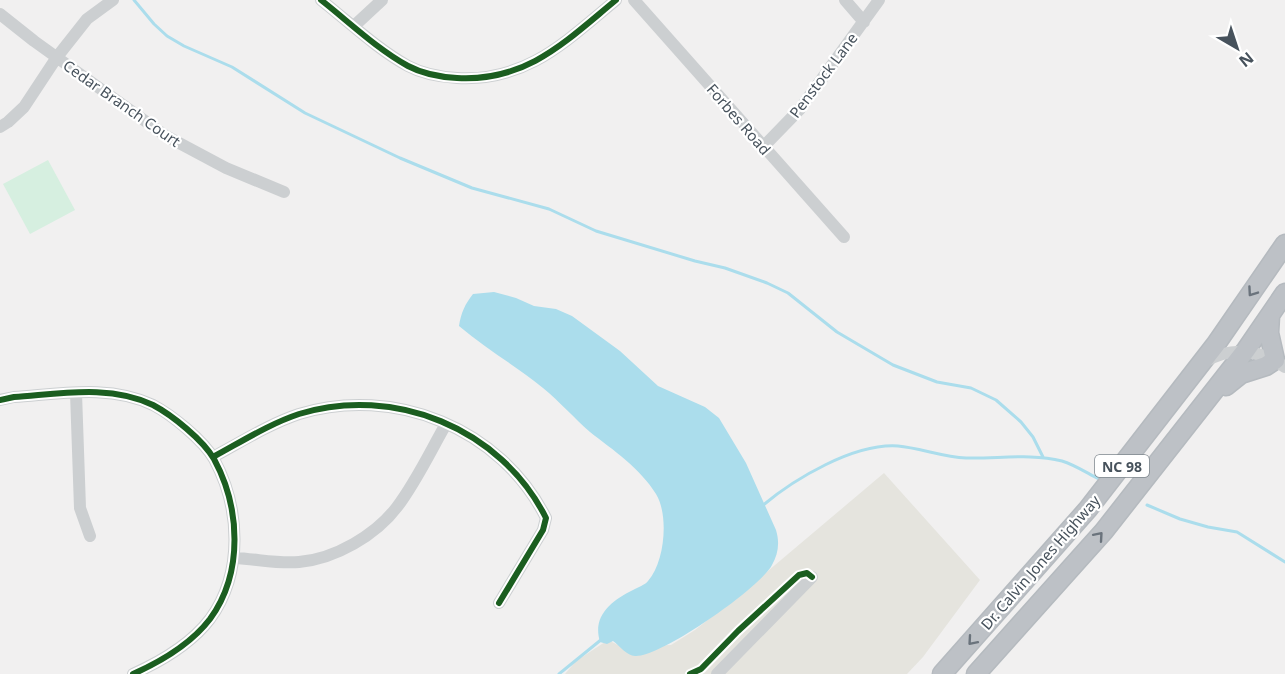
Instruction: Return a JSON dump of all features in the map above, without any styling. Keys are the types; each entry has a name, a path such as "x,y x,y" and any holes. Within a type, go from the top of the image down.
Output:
{"highway":[{"name":"Dr. Calvin Jones Highway","path":"942,674 1088,509 1200,364 1285,244"},
{"name":"Dr. Calvin Jones Highway","path":"976,674 1104,531 1246,351 1285,292"},
{"path":"1205,403 1241,374 1280,364 1269,333 1270,315"},
{"path":"1072,567 1066,561 1066,551 1110,497 1155,422"},
{"path":"964,674 1039,588 1041,578 1035,569"}],"street":[{"path":"0,127 24,107 57,57 87,19 113,0"},
{"path":"321,0 409,67 438,77 476,79 519,69 551,53 616,0"},
{"path":"354,26 382,0"},
{"name":"Forbes Road","path":"634,0 844,237"},
{"path":"845,0 864,22"},
{"name":"Penstock Lane","path":"763,147 800,109 879,0"},
{"name":"Cedar Branch Court","path":"0,14 166,136 226,168 284,192"},
{"path":"1200,364 1218,355 1246,351 1280,364"},
{"path":"0,400 14,397 101,392 130,396 153,405 189,431 213,457 227,489 234,520 235,558 223,595 210,618 186,643 164,658 133,674"},
{"path":"76,393 80,508 90,536"},
{"path":"213,457 268,427 298,415 326,408 361,405 397,408 424,415 462,430 493,451 529,491 546,518 543,530 499,603"},
{"path":"235,558 286,562 309,561 333,553 362,538 396,509 446,424"},
{"path":"717,674 812,577"}],"shaded area":[{"path":"884,473 980,580 923,657 907,674 565,674 576,661 608,640 622,647 671,645 695,630"}],"green space":[{"path":"48,160 75,210 30,234 3,184"}],"water":[{"path":"494,292 534,306 556,309 572,316 620,351 658,386 705,407 719,418 746,463 776,530 777,553 764,576 708,620 648,654 632,656 613,641 607,644 600,642 598,633 605,610 617,599 647,582 654,573 663,538 663,514 660,503 650,485 617,453 590,432 543,388 459,326 464,309 473,294"}],"waterway":[{"path":"134,0 167,36 232,67 305,113 400,158 472,188 549,209 596,231 725,268 788,293 837,332 893,365 937,382 971,388 996,400 1021,422 1033,437 1043,457"},
{"path":"762,506 807,474 863,450 881,447 906,447 966,458 1050,459 1072,465 1099,479"},
{"path":"1147,505 1180,519 1237,532 1285,562"},
{"path":"559,674 602,639"}],"cycle path":[{"path":"321,0 374,43 408,66 432,75 457,78 482,77 525,66 562,44 616,0"},
{"path":"0,400 84,392 119,394 153,405 178,421 195,436 214,459 223,478 233,518 233,560 229,581 210,619 194,636 165,657 133,674"},
{"path":"213,457 288,418 335,406 371,405 407,410 441,421 473,438 502,460 526,487 546,518 543,530 499,603"},
{"path":"690,674 701,669 738,631 799,575 807,573 812,577"}]}
